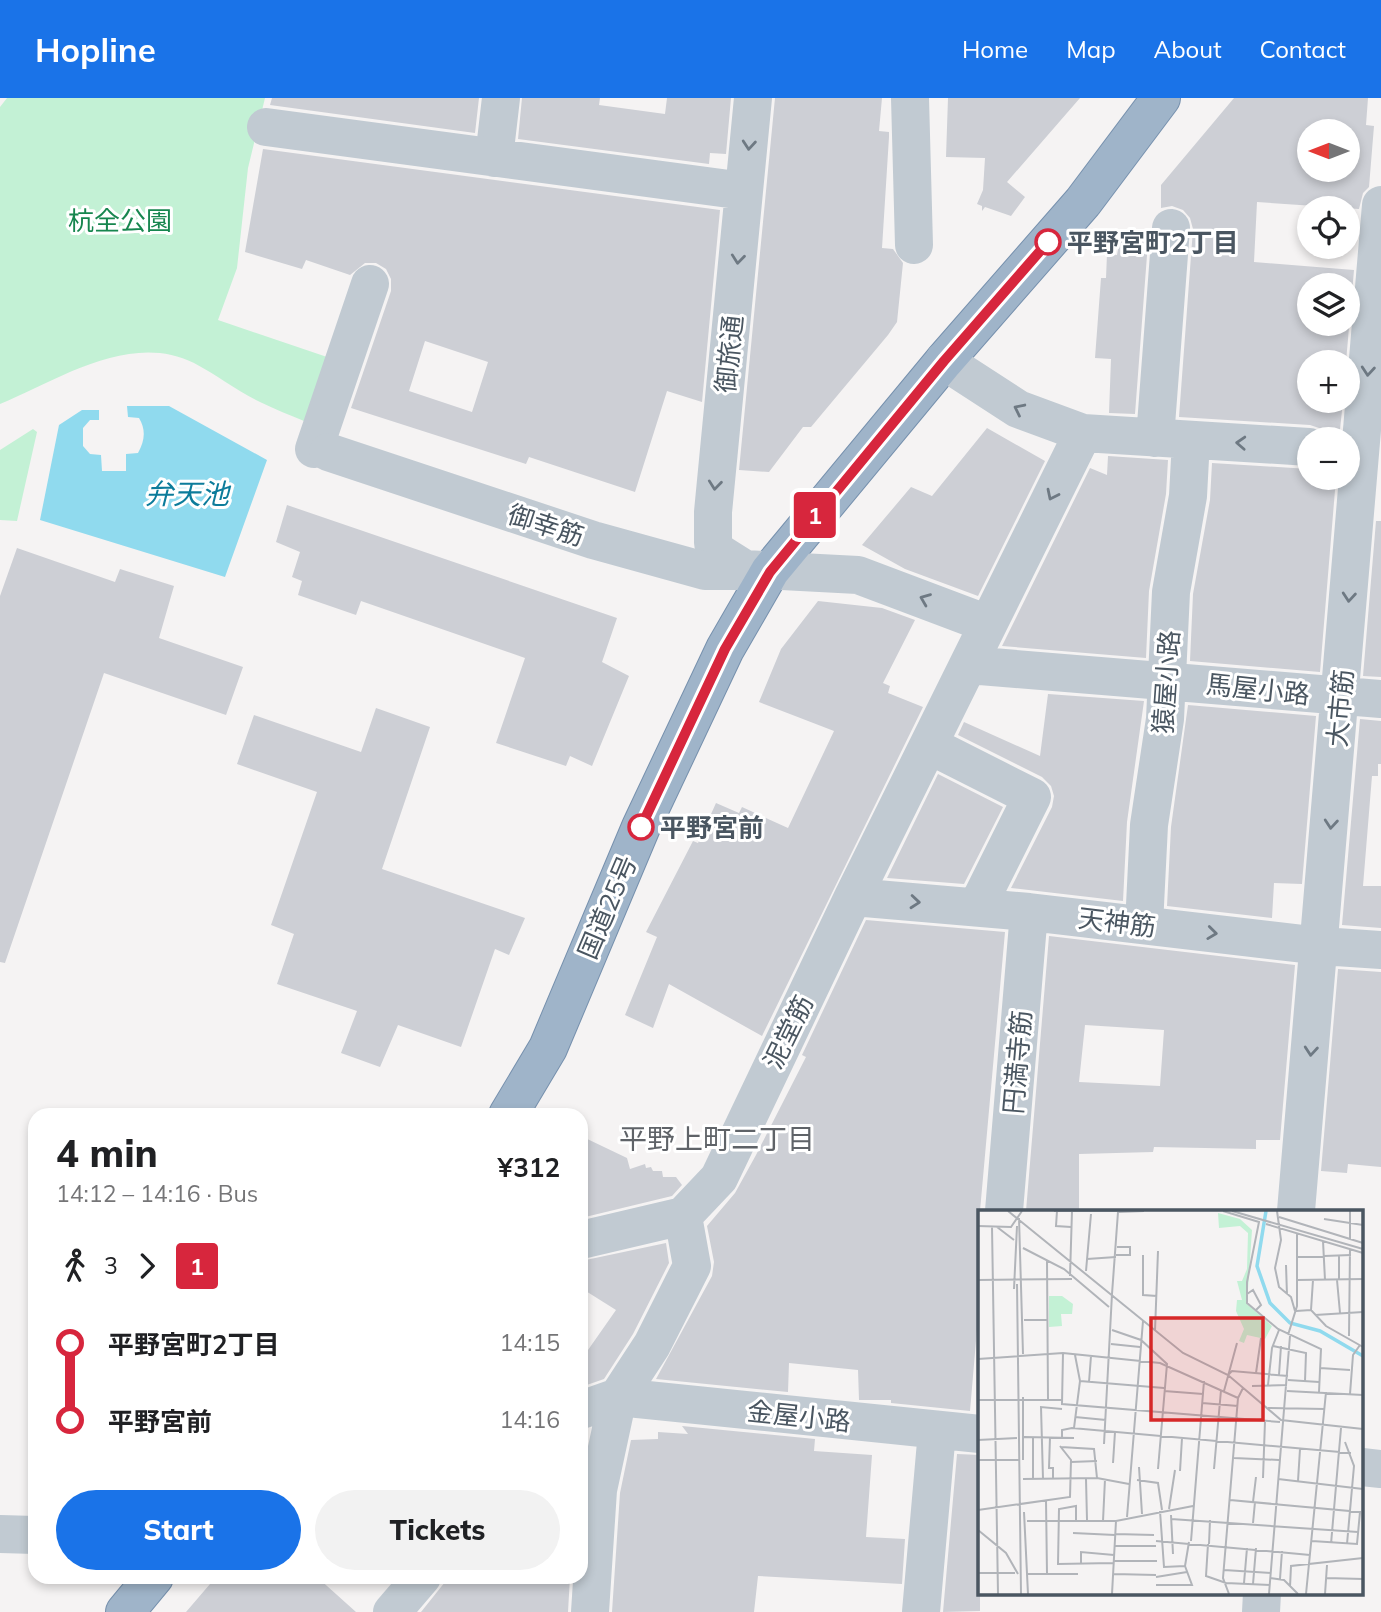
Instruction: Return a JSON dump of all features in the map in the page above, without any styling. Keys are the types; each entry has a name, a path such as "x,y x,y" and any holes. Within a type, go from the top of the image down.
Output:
{"highway":[{"name":"国道25号","path":"512,1108 548,1048 652,803 725,649 770,572 944,361 1083,202 1161,98"},
{"path":"125,1612 148,1584"}],"street":[{"path":"494,158 501,98"},
{"name":"御旅通","path":"753,98 713,512 713,543 718,552 733,564 770,572"},
{"path":"910,98 914,245"},
{"path":"266,127 744,191"},
{"name":"大市筋","path":"1296,1210 1363,450 1381,205"},
{"name":"猿屋小路","path":"1144,925 1149,825 1165,719 1171,592 1188,496 1173,439 1171,228"},
{"name":"御幸筋","path":"370,284 321,451 593,540 705,572 770,572"},
{"path":"944,361 1018,410 1083,433 1297,446"},
{"name":"泥堂筋","path":"682,1216 719,1178 853,897 1083,433"},
{"path":"770,572 858,575 988,624"},
{"name":"馬屋小路","path":"968,665 1381,699"},
{"path":"929,744 1032,797 977,908"},
{"name":"天神筋","path":"853,897 1029,912 1321,946 1381,950"},
{"name":"円満寺筋","path":"1004,1210 1029,912"},
{"path":"588,1238 682,1216 692,1266 652,1345 618,1397 598,1490 590,1612"},
{"path":"588,1408 618,1397"},
{"name":"金屋小路","path":"618,1397 978,1434"},
{"path":"921,1612 937,1431"},
{"path":"0,1534 28,1535"},
{"path":"392,1612 416,1584"},
{"path":"1261,1612 1262,1594"}],"green space":[{"name":"杭全公園","path":"7,98 265,98 248,168 237,268 218,320 330,358 304,421 252,398 194,363 170,355 145,353 95,362 0,404 0,107"},
{"path":"33,429 37,432 17,521 0,520 0,450"}],"water":[{"name":"弁天池","path":"127,406 169,406 267,460 225,577 40,520 59,425 82,410 99,410 99,420 90,420 83,428 83,446 90,454 101,455 102,471 126,471 126,454 138,453 144,435 139,418 128,417"}],"building":[{"path":"272,98 479,98 475,133 270,105"},
{"path":"522,98 600,98 599,105 665,114 667,98 731,98 726,154 710,153 709,164 518,139"},
{"path":"775,98 882,98 879,131 889,132 889,137 882,248 893,249 903,263 897,322 811,427 803,427 769,472 739,470"},
{"path":"948,98 1080,98 1007,182 1025,197 1011,216 985,207 982,211 982,206 977,204 983,190 985,158 946,157"},
{"path":"1234,98 1368,98 1366,125 1374,126 1369,187 1363,193 1360,205 1360,196 1297,196 1297,205 1257,202 1254,262 1354,270 1354,273 1297,273 1297,336 1348,336 1347,350 1297,350 1297,413 1342,413 1340,427 1179,417 1193,229 1190,218 1183,210 1172,206 1161,208 1161,185"},
{"path":"263,149 720,210 702,402 667,391 635,492 529,457 526,464 351,408 391,291 391,279 386,269 376,263 365,263 350,275 306,260 302,269 245,252","holes":["425,341 488,362 472,412 409,391"]},
{"path":"1120,239 1148,242 1135,414 1109,413 1111,359 1095,358 1101,278 1106,278 1107,254 1117,255"},
{"path":"987,428 1045,461 978,596 905,569 862,545 911,487 932,496"},
{"path":"1108,456 1168,460 1166,494 1149,591 1146,658 1002,646 1090,468 1107,475"},
{"path":"1212,463 1297,468 1297,490 1335,490 1320,672 1190,661 1193,594 1210,500"},
{"path":"287,505 617,618 602,662 629,676 592,766 570,756 566,766 496,743 525,658 361,601 356,615 298,595 302,581 292,577 300,552 276,542"},
{"path":"1376,521 1381,521 1381,677 1363,676"},
{"path":"17,548 115,582 120,569 174,586 159,638 243,667 226,715 104,673 5,963 0,962 0,596"},
{"path":"818,601 882,608 915,620 883,683 890,686 888,693 923,707 762,1036 669,984 653,1028 625,1015 657,937 646,932 693,841 698,843 716,803 739,813 742,807 788,828 834,731 759,702 781,649"},
{"path":"1048,694 1144,701 1127,822 1123,901 1011,888 1052,807 1054,796 1051,786 1042,777 958,735 964,722 1040,756"},
{"path":"1188,705 1316,716 1302,884 1274,883 1272,918 1167,906 1171,827"},
{"path":"376,708 430,727 382,869 525,918 509,955 495,949 461,1047 398,1025 380,1067 341,1053 357,1011 277,984 294,934 271,925 317,792 237,764 254,715 361,752"},
{"path":"1360,719 1381,721 1381,764 1378,764 1378,776 1372,776 1363,886 1381,886 1381,928 1342,925"},
{"path":"938,774 1003,807 964,884 887,878"},
{"path":"866,920 1005,932 978,1210 978,1317 970,1411 891,1403 891,1400 859,1400 858,1370 789,1363 788,1392 656,1379 712,1276 714,1262 707,1226 735,1193 806,1057 802,1055"},
{"path":"1049,936 1295,965 1280,1140 1256,1140 1256,1149 1154,1147 1153,1152 1079,1154 1079,1210 1026,1210","holes":["1085,1025 1164,1030 1160,1086 1079,1082"]},
{"path":"1338,969 1381,972 1381,1167 1348,1164 1347,1173 1321,1171"},
{"path":"588,1139 627,1158 630,1169 645,1164 646,1168 651,1167 653,1171 662,1171 663,1177 676,1177 682,1185 672,1196 588,1216"},
{"path":"666,1243 669,1263 633,1334 604,1379 588,1385 588,1350 616,1310 588,1292 588,1260"},
{"path":"682,1426 815,1439 814,1451 872,1455 866,1537 905,1539 902,1584 758,1576 754,1612 612,1612 620,1493 631,1440 658,1439 658,1432 688,1434"},
{"path":"957,1454 978,1455 980,1611 943,1612"},
{"path":"210,1584 325,1584 356,1612 186,1612"},
{"path":"443,1584 570,1584 568,1612 421,1612"}],"bus line":[{"name":"1","path":"641,827 725,649 744,612 770,572 944,361 1048,242"}],"place":[{"name":"平野宮町2丁目","path":"1048,242"},
{"name":"平野宮前","path":"641,827"}],"district":[{"name":"平野上町二丁目","path":"717,1138"}]}
